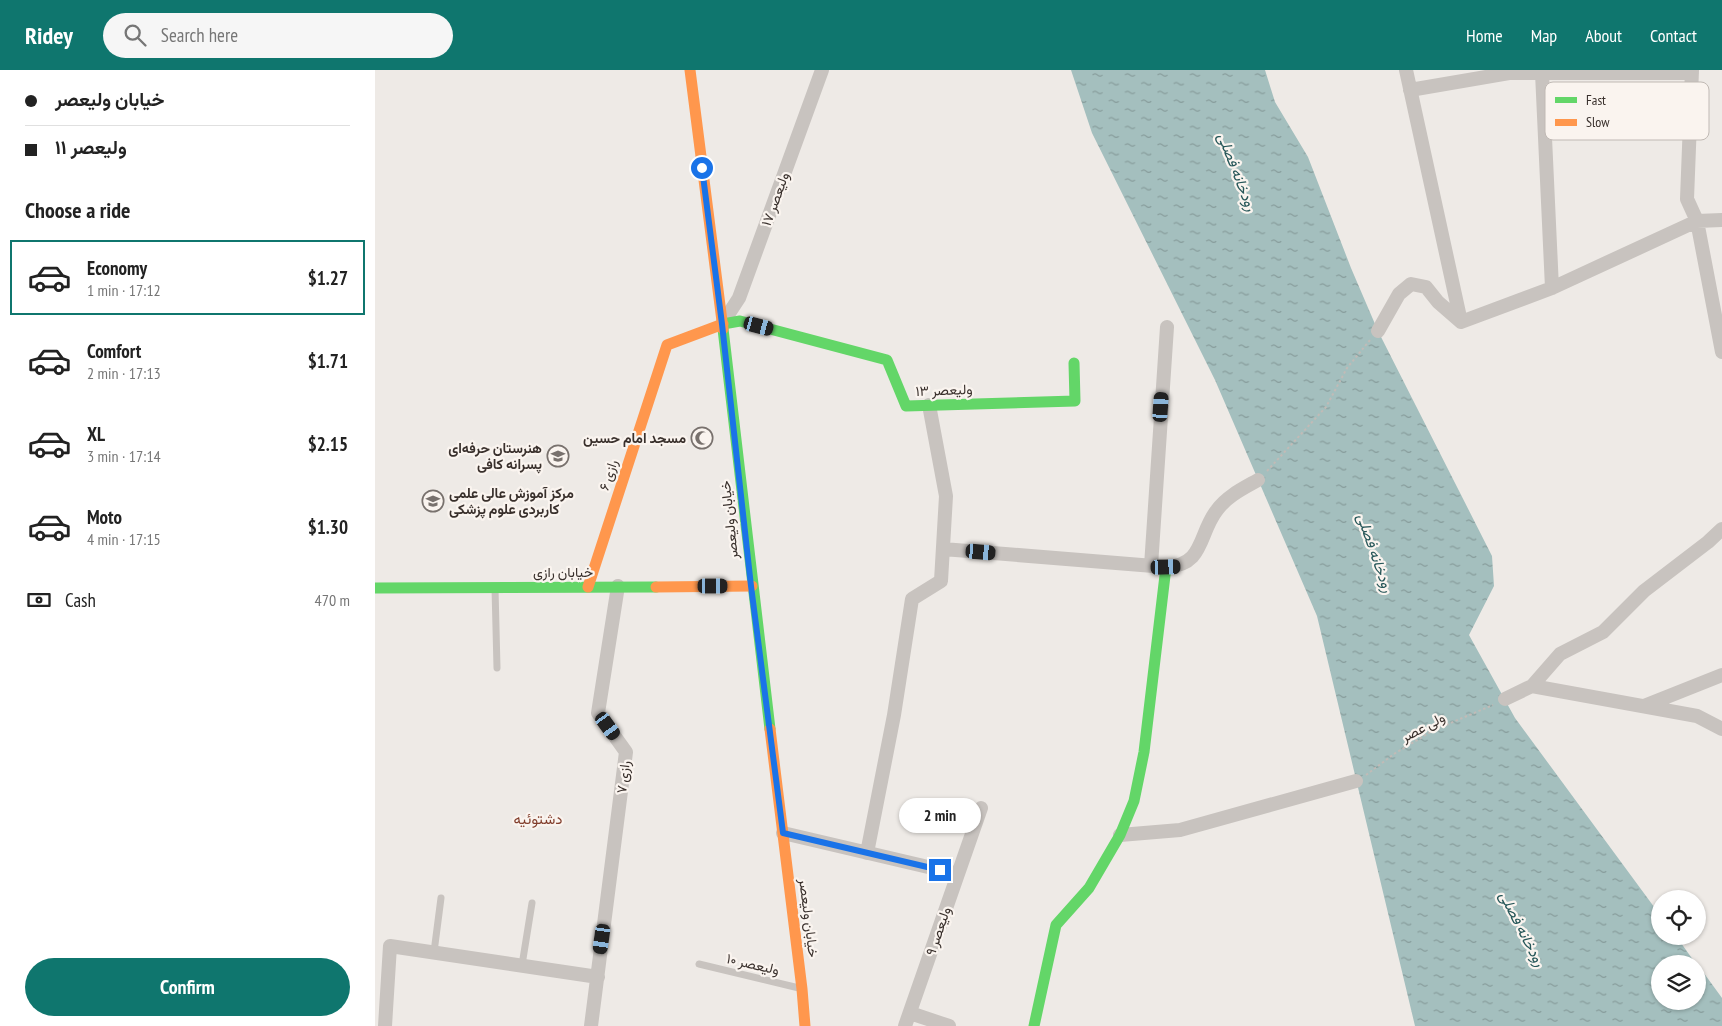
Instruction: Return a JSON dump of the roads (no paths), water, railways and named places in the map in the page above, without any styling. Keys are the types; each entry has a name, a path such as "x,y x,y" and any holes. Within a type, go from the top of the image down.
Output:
{"street":[{"name":"خیابان ولیعصر","path":"690,70 805,1026"},
{"name":"ولیعصر ۱۷","path":"722,324 739,298 821,70"},
{"path":"1405,70 1461,322"},
{"path":"1410,90 1509,71 1542,73 1692,71"},
{"path":"1542,73 1545,138"},
{"path":"1545,140 1552,288"},
{"path":"1689,140 1687,199 1697,221 1722,352"},
{"path":"1461,322 1552,288 1697,221 1722,220"},
{"path":"1378,331 1399,294 1411,284 1426,286 1438,302 1461,322"},
{"name":"ولیعصر ۱۳","path":"722,324 740,321 887,360 906,406 1075,401 1074,363"},
{"name":"رازی ۶","path":"588,587 667,345 722,324"},
{"path":"1151,566 1167,327"},
{"path":"867,852 894,715 911,599 941,582 946,496 929,405"},
{"path":"943,550 1151,566 1179,566 1193,558 1217,510 1233,494 1259,480"},
{"path":"1505,699 1532,686 1560,654 1603,632 1644,591 1722,529"},
{"path":"1033,1026 1056,924 1089,888 1120,835 1134,800 1145,752 1166,567"},
{"name":"رازی ۷","path":"591,1026 627,752 598,714 618,586"},
{"name":"خیابان رازی","path":"375,588 751,586"},
{"path":"1643,706 1722,675"},
{"path":"1532,686 1697,716 1722,729"},
{"path":"1120,835 1180,830 1356,781"},
{"name":"ولیعصر ۹","path":"908,1019 981,808"},
{"path":"783,833 958,874"},
{"path":"385,1026 381,1011 390,946 597,977"},
{"path":"908,1019 949,1026"}],"lane":[{"path":"495,587 497,668"},
{"path":"434,952 441,898"},
{"path":"522,966 532,903"},
{"name":"ولیعصر ۱۰","path":"699,964 802,989"}],"water":[{"name":"رودخانه فصلی","path":"1071,70 1265,70 1275,102 1308,157 1351,268 1378,331 1492,556 1494,586 1469,635 1515,718 1651,903 1651,945 1682,945 1690,955 1651,955 1651,1010 1706,1010 1706,976 1722,998 1722,1026 1415,1026 1317,616 1215,380 1092,133"}],"place":[{"name":"مسجد امام حسین","path":"702,438"},
{"name":"هنرستان حرفه‌ای پسرانه کافی","path":"558,456"},
{"name":"مرکز آموزش عالی علمی کاربردی علوم پزشکی","path":"433,501"}],"district":[{"name":"دشتوئیه","path":"538,819"}]}
